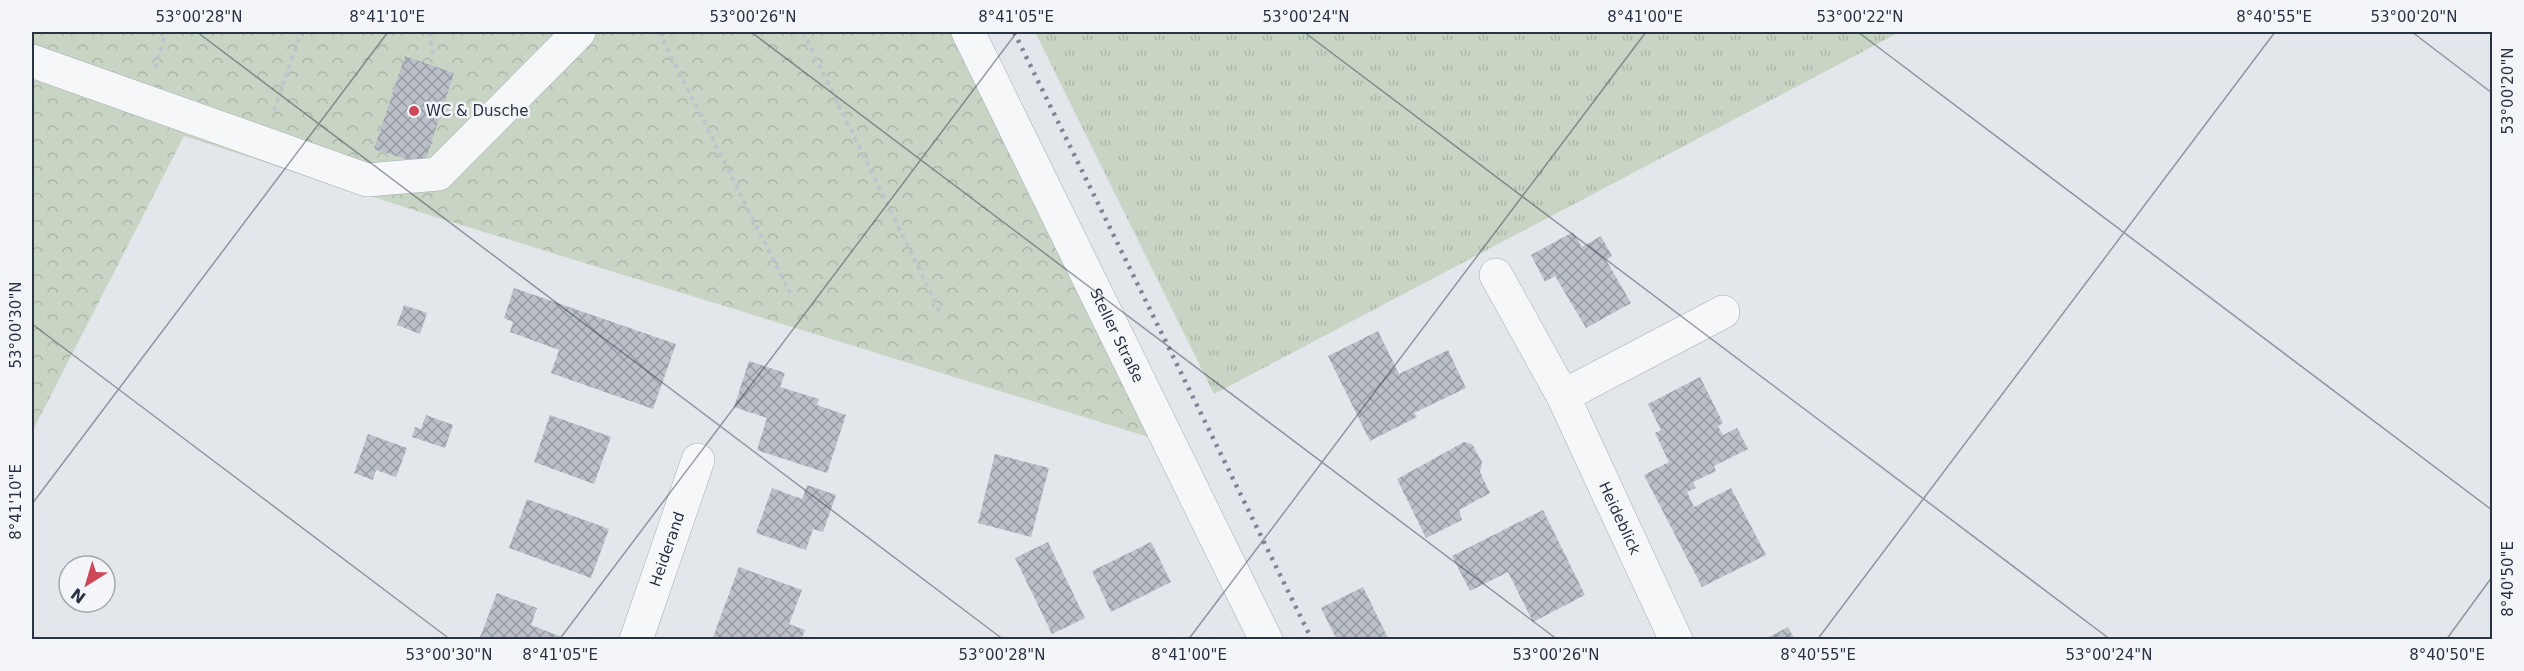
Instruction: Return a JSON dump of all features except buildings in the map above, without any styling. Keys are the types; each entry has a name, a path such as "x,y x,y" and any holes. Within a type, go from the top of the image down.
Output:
{"street":[{"path":"32,61 367,180 438,174 579,32"},
{"name":"Steller Straße","path":"968,32 1266,639"},
{"name":"Heideblick","path":"1496,275 1563,396 1676,639"},
{"path":"1563,396 1723,312"},
{"name":"Heiderand","path":"636,639 699,460"}],"path":[{"path":"264,143 301,32"},
{"path":"429,32 434,58"},
{"path":"659,32 790,293"},
{"path":"803,32 941,314"}],"green space":[{"path":"32,32 950,32 1155,439 429,215 184,136 32,432"},
{"path":"1035,32 1900,32 1214,394"}],"railway":[{"path":"1014,32 1312,640"}],"place":[{"name":"WC & Dusche","path":"414,111"}]}
